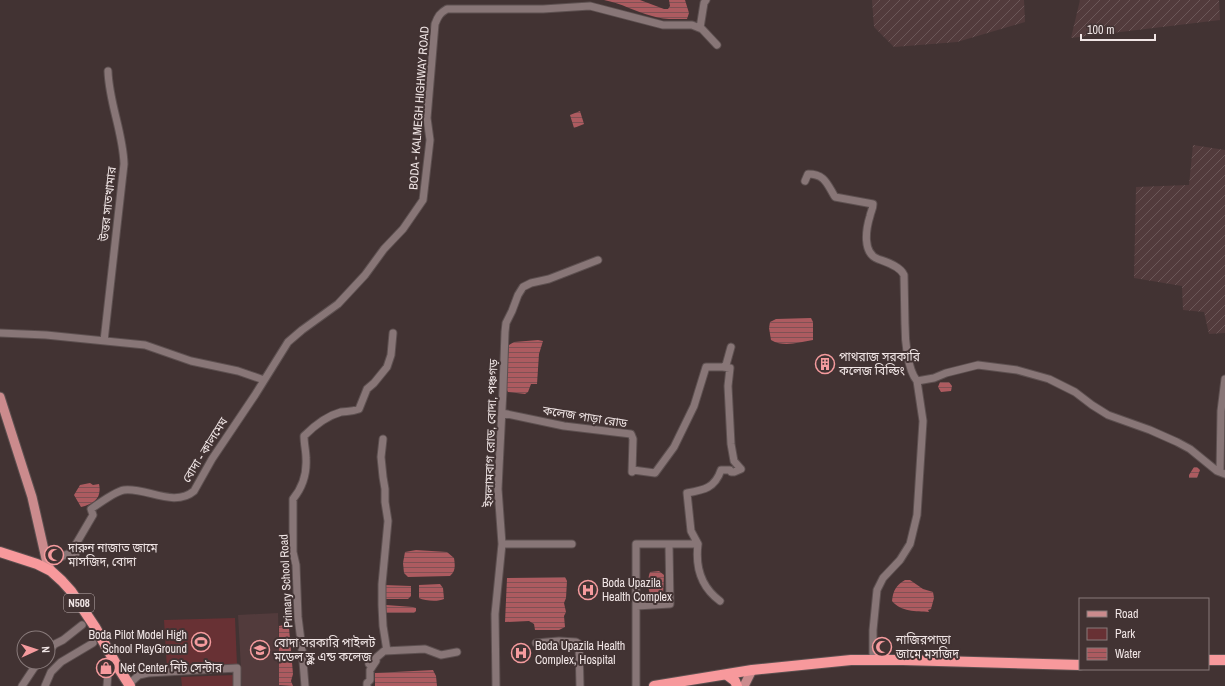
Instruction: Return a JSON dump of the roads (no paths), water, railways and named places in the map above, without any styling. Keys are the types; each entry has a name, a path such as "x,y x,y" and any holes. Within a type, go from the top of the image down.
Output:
{"highway":[{"name":"N508","path":"0,552 27,559 49,567 71,591 95,627 129,685"},
{"path":"654,686 752,670 829,661 903,660 1079,665"},
{"path":"1209,660 1225,660"},
{"path":"727,675 735,681 737,686"}],"main road":[{"path":"0,397 32,497 49,567"},
{"path":"744,686 752,670"},
{"path":"737,686 740,673"}],"street":[{"path":"706,0 704,3 700,28 717,44"},
{"name":"BODA - KALMEGH HIGHWAY ROAD","path":"288,342 338,304 365,275 384,249 403,229 422,200 430,140 427,118 435,24 441,12 447,9 543,9 590,6 664,25 692,25 700,28"},
{"name":"উত্তর সাতখামার","path":"104,341 124,164 122,148 111,101 108,71"},
{"path":"805,181 808,174 820,176 824,178 835,197 873,204 866,242 869,252 874,258 890,264 904,275 905,343 913,376 917,381 923,421 917,516 910,544 900,560 883,578 877,590 873,660"},
{"name":"ইসলামবাগ রোড, বোদা, পঞ্চগড়","path":"496,686 495,614 502,544 498,489 504,332 506,323 523,287 531,283 549,279 598,260"},
{"path":"0,333 40,335 145,345 191,361 238,371 264,380"},
{"name":"Primary School Road","path":"304,686 302,649 298,617 296,565 293,552 293,499 299,492 304,480 306,459 304,436 318,423 341,412 352,412 359,409 367,389 374,384 387,368 391,354 393,333"},
{"name":"বোদা - কালমেঘ","path":"49,567 70,553 76,552 76,544 93,515 91,509 122,490 132,489 166,497 183,497 194,491 212,459 288,342"},
{"path":"720,601 711,594 700,576 697,563 698,544 691,531 687,493 709,487 716,482 721,470 730,470 731,472 734,472 741,469 734,461 731,444 726,365 731,348"},
{"path":"917,381 934,378 946,373 978,365 1017,370 1049,379 1075,392 1108,415 1150,430 1190,449 1216,471 1223,473 1221,411 1225,380"},
{"name":"কলেজ পাড়া রোড","path":"502,413 564,426 631,434 633,439 633,471 655,473 674,447 694,406 706,367 726,368"},
{"path":"383,439 381,457 388,521 382,584 382,605 383,626 387,651"},
{"path":"502,544 572,544"},
{"path":"636,686 636,544 698,544"},
{"path":"636,606 670,604 669,545"},
{"path":"56,644 63,640 82,625"},
{"path":"536,643 558,641 576,642 579,644 580,686"},
{"path":"45,686 51,672 61,662 93,643"},
{"path":"369,664 384,651 425,649 441,655 457,652"},
{"path":"367,686 367,683 370,680 370,670 378,656"},
{"path":"129,685 139,675 148,673 237,668 237,686"},
{"path":"22,686 33,670"},
{"path":"107,686 108,673"}],"water":[{"path":"604,0 640,0 664,9 668,9 670,6 669,0 685,0 689,13 687,19 660,18"},
{"path":"580,111 584,124 574,128 570,115"},
{"path":"811,318 813,322 813,340 781,344 771,340 769,328 770,322 776,319"},
{"path":"543,341 539,354 537,384 531,384 528,392 525,394 508,392 506,388 509,345 514,342"},
{"path":"940,382 949,382 952,386 951,391 941,392 938,387"},
{"path":"1194,467 1197,467 1200,470 1197,478 1189,478 1189,475"},
{"path":"90,483 93,485 99,484 100,489 98,497 90,504 81,507 74,495 80,485"},
{"path":"416,550 447,552 454,558 455,565 453,572 450,576 408,577 404,573 403,563 405,552"},
{"path":"659,571 664,575 663,595 658,599 651,597 648,581 650,572"},
{"path":"565,577 567,581 566,598 564,603 566,612 564,616 565,627 559,630 535,630 534,624 529,621 505,622 507,578"},
{"path":"905,580 910,580 923,589 933,592 934,598 931,609 928,610 929,612 904,609 892,601 893,594 899,584"},
{"path":"440,584 443,588 444,599 432,601 419,598 419,585"},
{"path":"384,585 411,586 411,596 408,599 386,599 384,597"},
{"path":"386,605 413,607 416,608 416,611 414,613 385,613 384,607"},
{"path":"288,625 289,628 293,674 291,681 293,686 279,685 279,626"},
{"path":"433,670 436,676 437,686 375,686 375,673"}],"place":[{"name":"পাথরাজ সরকারি কলেজ বিল্ডিং","path":"825,364"},
{"name":"দারুন নাজাত জামে মাসজিদ, বোদা","path":"54,555"},
{"name":"Boda Upazila Health Complex","path":"588,590"},
{"name":"Boda Pilot Model High School PlayGround","path":"201,642"},
{"name":"নাজিরপাড়া জামে মসজিদ","path":"882,647"},
{"name":"বোদা সরকারি পাইলট মডেল স্কুল এন্ড কলেজ","path":"260,650"},
{"name":"Boda Upazila Health Complex, Hospital","path":"521,653"},
{"name":"Net Center নিট সেন্টার","path":"106,668"}]}
